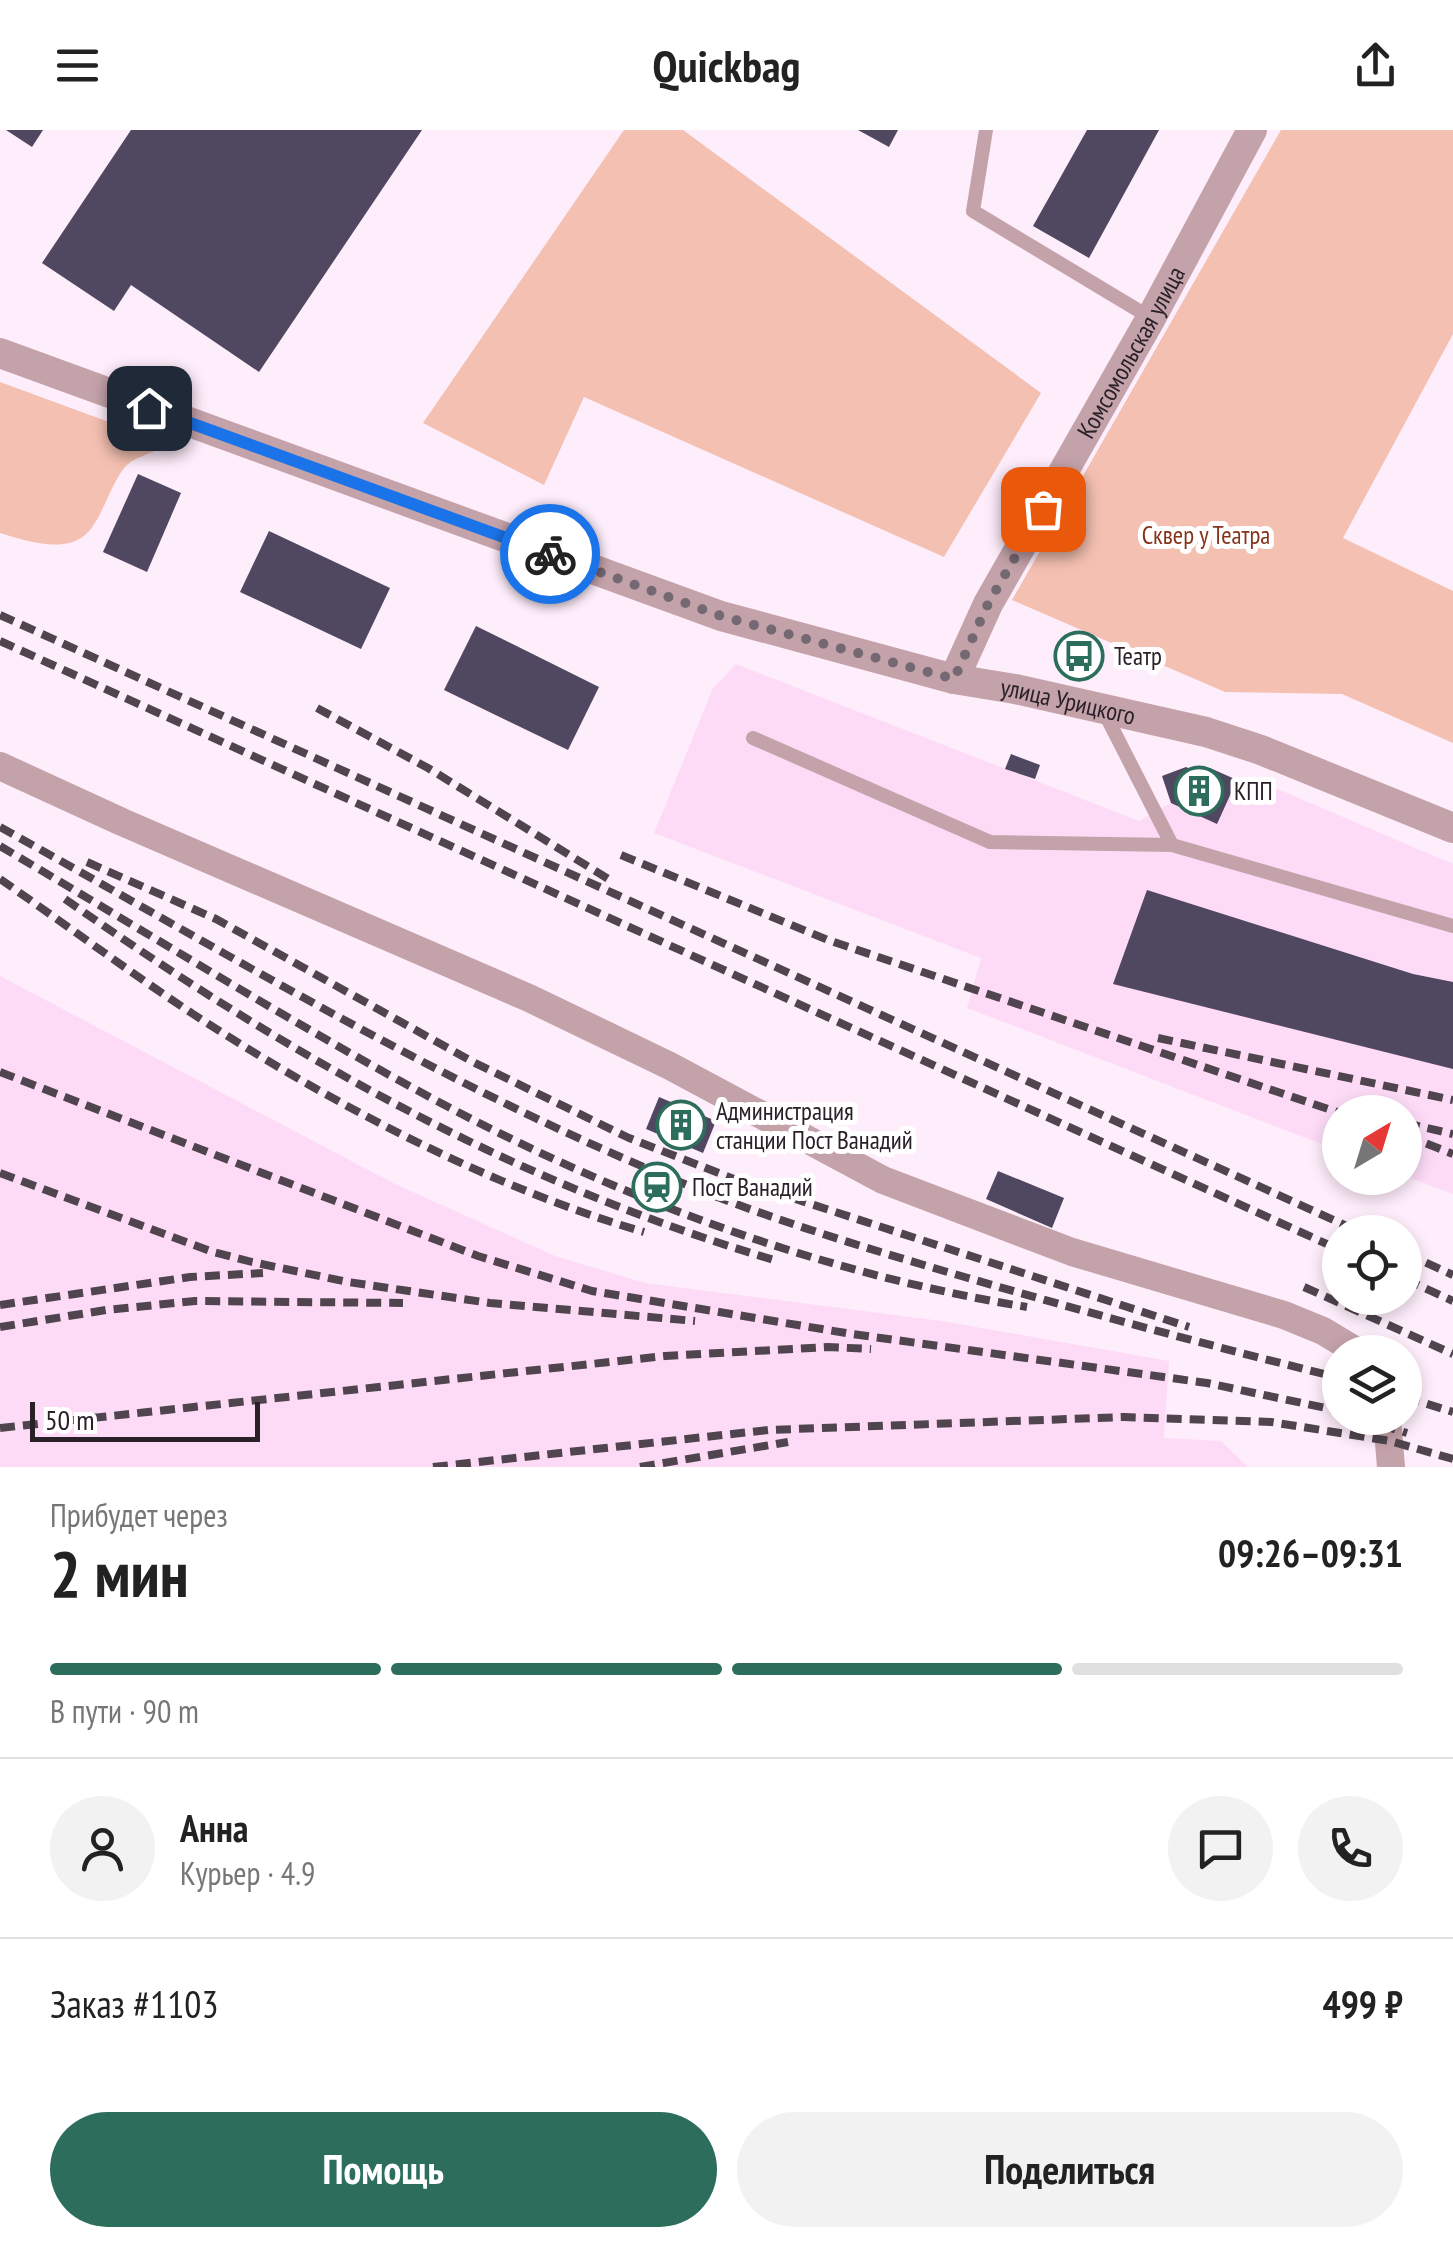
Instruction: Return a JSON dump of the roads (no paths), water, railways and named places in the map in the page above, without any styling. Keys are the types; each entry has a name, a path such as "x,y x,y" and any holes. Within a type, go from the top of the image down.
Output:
{"street":[{"name":"Комсомольская улица","path":"954,679 988,604 1152,318 1252,130"},
{"name":"улица Урицкого","path":"0,353 721,616 954,679 1206,732 1261,750 1453,828"},
{"path":"0,766 546,1007 670,1066 883,1180 1072,1252 1284,1315 1328,1335"},
{"path":"1389,1435 1391,1467"}],"lane":[{"path":"986,130 972,211 1152,318"},
{"path":"1102,709 1172,844"},
{"path":"753,738 990,842 1172,844 1453,926"}],"railway":[{"path":"0,615 1323,1215"},
{"path":"0,641 1322,1242"},
{"path":"317,708 428,768 610,880"},
{"path":"0,827 417,1059 588,1142 711,1195 931,1267 1322,1373"},
{"path":"0,846 370,1064 568,1166 793,1252 871,1274 1027,1307"},
{"path":"621,855 828,940 1322,1107"},
{"path":"87,862 216,919 473,1062 629,1138 734,1179 1189,1327"},
{"path":"0,879 193,1014 354,1110 527,1191 644,1232"},
{"path":"65,899 233,1010 404,1109 584,1193 774,1260"},
{"path":"1158,1038 1453,1100"},
{"path":"0,1072 478,1256 592,1291 852,1334 1207,1383 1322,1407"},
{"path":"1422,1127 1453,1134"},
{"path":"1422,1142 1453,1154"},
{"path":"0,1173 213,1252 252,1262 348,1282 490,1303 695,1321"},
{"path":"1422,1261 1453,1275"},
{"path":"0,1305 190,1277 263,1273"},
{"path":"1304,1287 1453,1354"},
{"path":"1422,1287 1453,1301"},
{"path":"0,1327 195,1301 403,1303"},
{"path":"0,1428 665,1356 828,1347 871,1349"},
{"path":"1422,1402 1453,1412"},
{"path":"433,1467 768,1430 1124,1417 1271,1422 1390,1441 1453,1459"},
{"path":"640,1467 788,1442"}],"place":[{"name":"Театр","path":"1079,656"},
{"name":"КПП","path":"1199,791"},
{"name":"Администрация станции Пост Ванадий","path":"681,1125"},
{"name":"Пост Ванадий","path":"657,1187"}],"park label":[{"name":"Сквер у Театра","path":"1206,535"}]}
